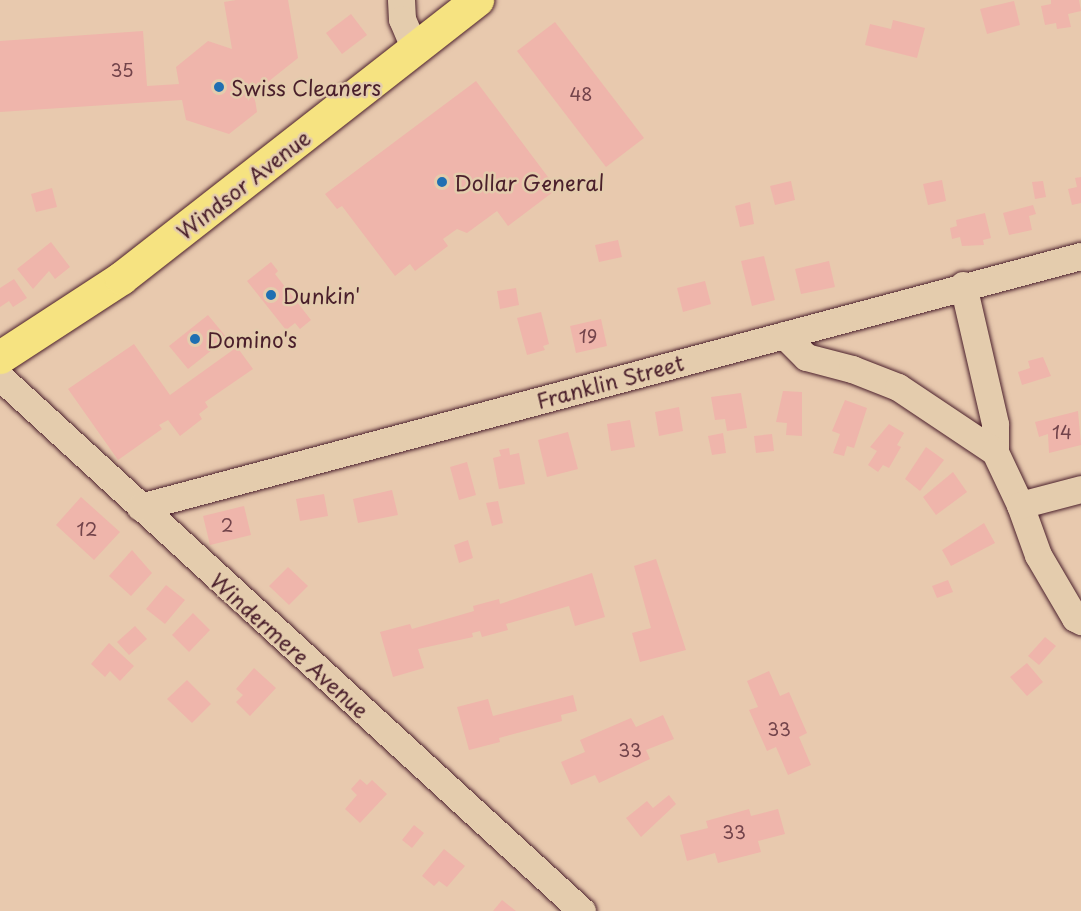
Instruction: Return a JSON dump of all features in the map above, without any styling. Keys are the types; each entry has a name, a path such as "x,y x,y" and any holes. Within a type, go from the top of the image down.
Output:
{"main road":[{"name":"Windsor Avenue","path":"0,357 129,272 477,0"}],"street":[{"path":"401,0 402,19 415,50"},
{"name":"Franklin Street","path":"140,507 963,285 1081,256"},
{"path":"963,285 995,424 995,452 1020,505 1038,555 1075,618 1081,621"},
{"path":"784,334 806,357 852,369 898,387 995,452"},
{"name":"Windermere Avenue","path":"0,377 582,911"},
{"path":"1020,505 1081,489"}],"building":[{"path":"288,0 298,58 254,93 257,112 229,134 186,120 182,100 0,112 0,41 143,31 147,86 179,84 176,67 208,41 232,49 224,2"},
{"path":"1051,0 1079,0 1081,11 1068,14 1071,27 1057,29 1056,23 1045,25 1041,6 1051,4"},
{"path":"1014,1 1020,25 987,34 980,9"},
{"path":"351,14 367,35 342,54 326,33"},
{"path":"893,20 925,28 917,58 865,45 870,24 891,29"},
{"path":"555,22 644,138 606,167 517,51"},
{"path":"476,81 557,189 508,226 497,211 467,233 457,229 443,239 448,246 415,271 410,264 395,276 342,206 337,209 325,194"},
{"path":"1081,177 1081,203 1072,205 1068,189 1077,187 1075,178"},
{"path":"942,180 946,201 928,205 923,184"},
{"path":"791,181 795,200 775,205 770,186"},
{"path":"1043,181 1046,197 1035,199 1032,182"},
{"path":"52,188 57,207 36,212 31,194"},
{"path":"750,202 754,224 740,227 735,206"},
{"path":"1033,205 1036,214 1029,216 1032,230 1009,235 1003,213"},
{"path":"985,213 991,238 983,240 984,245 962,246 960,237 952,239 950,228 957,226 956,220"},
{"path":"618,240 622,257 599,262 595,245"},
{"path":"51,242 70,267 55,279 49,271 33,289 17,269"},
{"path":"764,256 775,300 752,306 741,261"},
{"path":"829,261 835,287 801,294 795,269"},
{"path":"271,262 278,271 275,274 311,320 300,329 295,323 286,330 247,281"},
{"path":"14,279 27,298 13,307 9,301 0,307 0,288"},
{"path":"705,281 711,304 683,312 677,288"},
{"path":"516,288 519,305 500,309 497,291"},
{"path":"541,312 549,344 543,346 545,350 527,355 517,318"},
{"path":"208,315 227,338 188,369 169,346"},
{"path":"601,319 607,346 576,353 570,326"},
{"path":"134,344 170,395 237,347 253,369 205,402 208,407 199,414 202,419 180,436 168,420 159,425 162,429 118,460 68,389"},
{"path":"1043,357 1051,376 1022,385 1018,372 1030,368 1028,361"},
{"path":"783,391 802,392 802,436 786,435 787,423 776,422"},
{"path":"741,393 747,428 727,431 725,419 715,420 711,397"},
{"path":"845,400 867,408 854,448 847,446 844,456 833,453 840,434 832,431"},
{"path":"679,407 683,431 659,436 655,412"},
{"path":"1078,411 1081,445 1049,453 1048,434 1039,437 1035,422"},
{"path":"630,420 635,447 611,451 607,424"},
{"path":"889,424 904,433 897,445 901,447 889,468 883,465 878,472 868,465 877,451 870,447"},
{"path":"568,432 578,469 547,477 538,440"},
{"path":"723,433 726,453 712,455 708,436"},
{"path":"772,434 774,451 756,453 754,436"},
{"path":"926,447 944,460 920,491 905,479"},
{"path":"509,448 510,455 519,453 525,484 499,489 493,458 501,456 499,450"},
{"path":"467,462 476,495 459,500 450,467"},
{"path":"953,472 967,492 936,515 923,497"},
{"path":"392,490 398,515 358,523 353,499"},
{"path":"324,494 328,516 300,521 296,499"},
{"path":"81,497 120,532 94,560 56,525"},
{"path":"498,501 503,523 492,526 486,503"},
{"path":"244,506 251,535 210,545 203,516"},
{"path":"984,523 995,543 951,566 942,550"},
{"path":"468,540 473,558 459,563 454,545"},
{"path":"132,550 152,573 131,596 109,576"},
{"path":"656,559 686,650 640,662 632,633 651,628 634,566"},
{"path":"288,567 308,586 289,605 269,586"},
{"path":"592,573 605,617 575,626 569,606 506,624 508,630 482,637 480,631 472,633 473,637 418,649 424,668 393,677 380,632 410,624 412,629 474,611 473,606 499,599 500,604"},
{"path":"948,580 953,592 937,598 932,586"},
{"path":"166,585 185,600 165,624 146,609"},
{"path":"193,613 210,630 189,652 172,635"},
{"path":"135,626 147,639 129,655 117,642"},
{"path":"1045,637 1056,646 1039,665 1028,656"},
{"path":"109,643 134,666 120,681 110,671 105,677 91,664"},
{"path":"1027,663 1043,682 1027,696 1010,677"},
{"path":"254,668 276,688 250,716 236,702 243,695 236,689"},
{"path":"769,671 780,696 789,692 807,733 799,737 811,765 788,775 776,747 767,751 749,710 758,707 747,681"},
{"path":"187,680 211,704 192,723 167,699"},
{"path":"573,695 577,711 561,715 562,721 499,738 500,742 469,750 457,707 488,699 493,716"},
{"path":"663,715 674,739 646,750 650,759 599,783 595,775 571,785 561,762 585,752 580,740 631,718 636,727"},
{"path":"360,779 367,785 372,780 387,794 360,823 345,809 357,795 351,789"},
{"path":"669,795 676,804 641,837 626,818 647,801 653,808"},
{"path":"749,809 751,816 778,809 785,834 758,841 761,852 718,863 715,853 687,861 680,835 708,828 706,821"},
{"path":"414,825 424,833 412,848 402,840"},
{"path":"444,849 465,866 447,887 439,881 434,886 422,876"},
{"path":"502,900 516,911 493,911"}],"place":[{"name":"Swiss Cleaners","path":"219,87"},
{"name":"Dollar General","path":"442,182"},
{"name":"Dunkin'","path":"271,295"},
{"name":"Domino's","path":"195,339"}]}
